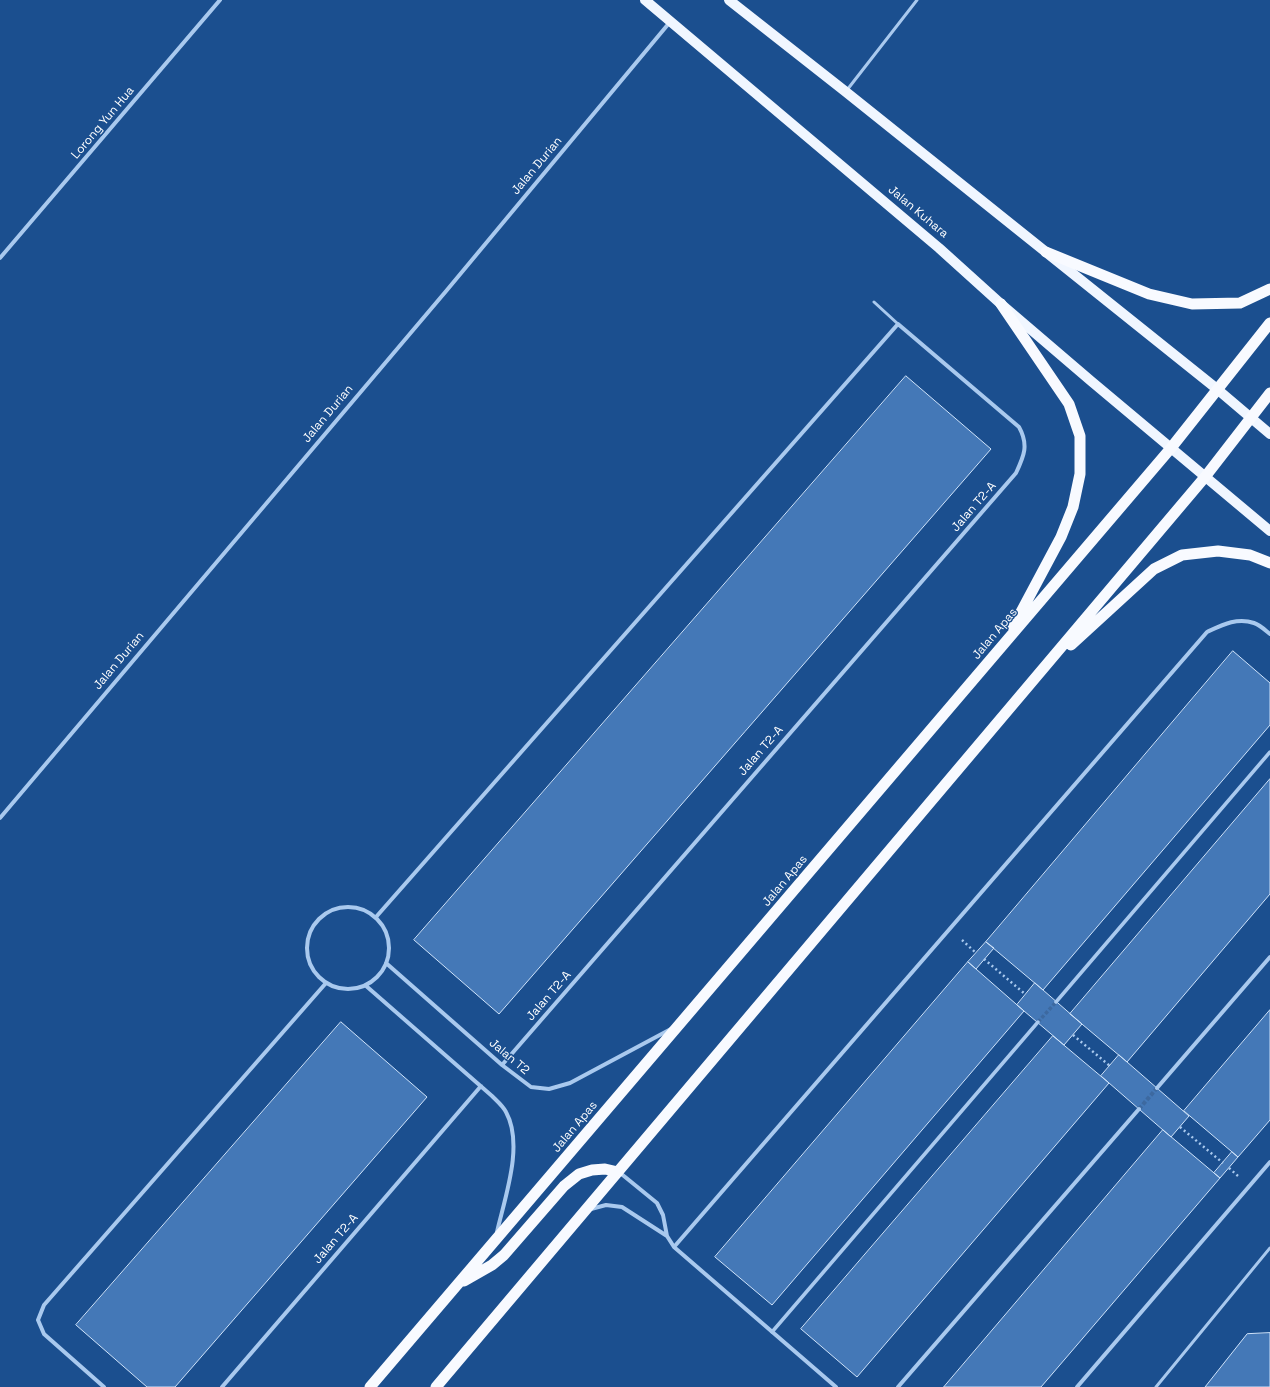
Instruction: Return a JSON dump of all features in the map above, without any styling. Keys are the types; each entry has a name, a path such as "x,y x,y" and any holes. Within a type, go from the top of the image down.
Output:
{"highway":[{"path":"1046,252 1149,294 1192,304 1240,303 1270,289"},
{"path":"1001,304 1069,404 1080,436 1080,474 1074,507 1061,537 1002,646"},
{"name":"Jalan Apas","path":"370,1387 1171,448 1270,323"},
{"path":"436,1387 1205,477 1270,393"},
{"path":"1037,676 1154,569 1182,555 1218,551 1250,555 1270,563"},
{"path":"457,1285 492,1265 504,1255 564,1186 579,1174 592,1170 605,1169 618,1172"}],"main road":[{"name":"Jalan Kuhara","path":"645,0 939,248 1001,304 1205,477"},
{"path":"729,0 1217,389 1270,434"},
{"path":"1205,477 1270,531"}],"street":[{"name":"Lorong Yun Hua","path":"0,258 220,0"},
{"name":"Jalan Durian","path":"0,818 447,290 670,21"},
{"name":"Jalan T2-A","path":"502,1065 1016,473 1023,459 1025,445 1019,427 898,324"},
{"path":"376,917 898,324"},
{"path":"674,1247 1207,632 1223,624 1238,620 1255,623 1270,634"},
{"path":"1056,1002 1270,752"},
{"path":"351,907 364,910 376,917 384,927 388,939 389,951 386,963 374,980 352,989 338,988 326,983 316,974 309,962 307,949 309,935 315,923 325,914 338,908 351,907"},
{"path":"1157,1088 1270,957"},
{"name":"Jalan T2","path":"386,963 502,1065 531,1087 549,1089 570,1083 680,1024"},
{"path":"104,1387 44,1334 38,1320 44,1305 326,983"},
{"path":"364,985 481,1086 506,1111 514,1132 514,1158 496,1240"},
{"path":"772,1332 1038,1022"},
{"name":"Jalan T2-A","path":"222,1387 481,1086"},
{"path":"898,1387 1139,1109"},
{"path":"1076,1387 1270,1162"},
{"path":"618,1172 657,1203 663,1215 667,1236 674,1247 836,1387"},
{"path":"583,1213 596,1207 606,1205 622,1207 667,1236"}],"lane":[{"path":"846,92 915,1"},
{"path":"874,302 898,324"},
{"path":"1156,1387 1270,1248"}],"path":[{"path":"984,959 1025,994"},
{"path":"1073,1035 1110,1066"},
{"path":"1180,1126 1223,1163"}],"building":[{"path":"906,376 991,449 499,1014 414,940"},
{"path":"1233,651 1270,683 1270,725 1043,990 986,942"},
{"path":"1270,779 1270,894 1127,1062 1070,1014"},
{"path":"986,942 994,948 976,969 968,962"},
{"path":"968,962 1024,1011 772,1305 715,1257"},
{"path":"1035,983 1082,1024 1064,1045 1017,1005"},
{"path":"1270,1010 1270,1120 1238,1157 1184,1111"},
{"path":"341,1022 427,1097 175,1387 147,1387 76,1325"},
{"path":"1053,1036 1109,1083 857,1377 801,1329"},
{"path":"1119,1055 1189,1116 1171,1137 1101,1076"},
{"path":"1163,1130 1220,1178 1041,1387 944,1387"},
{"path":"1232,1152 1238,1157 1220,1178 1214,1173"},
{"path":"1270,1333 1270,1387 1205,1387 1247,1334"}],"tunnel":[{"path":"1038,1022 1056,1002"},
{"path":"1139,1109 1157,1088"}]}
